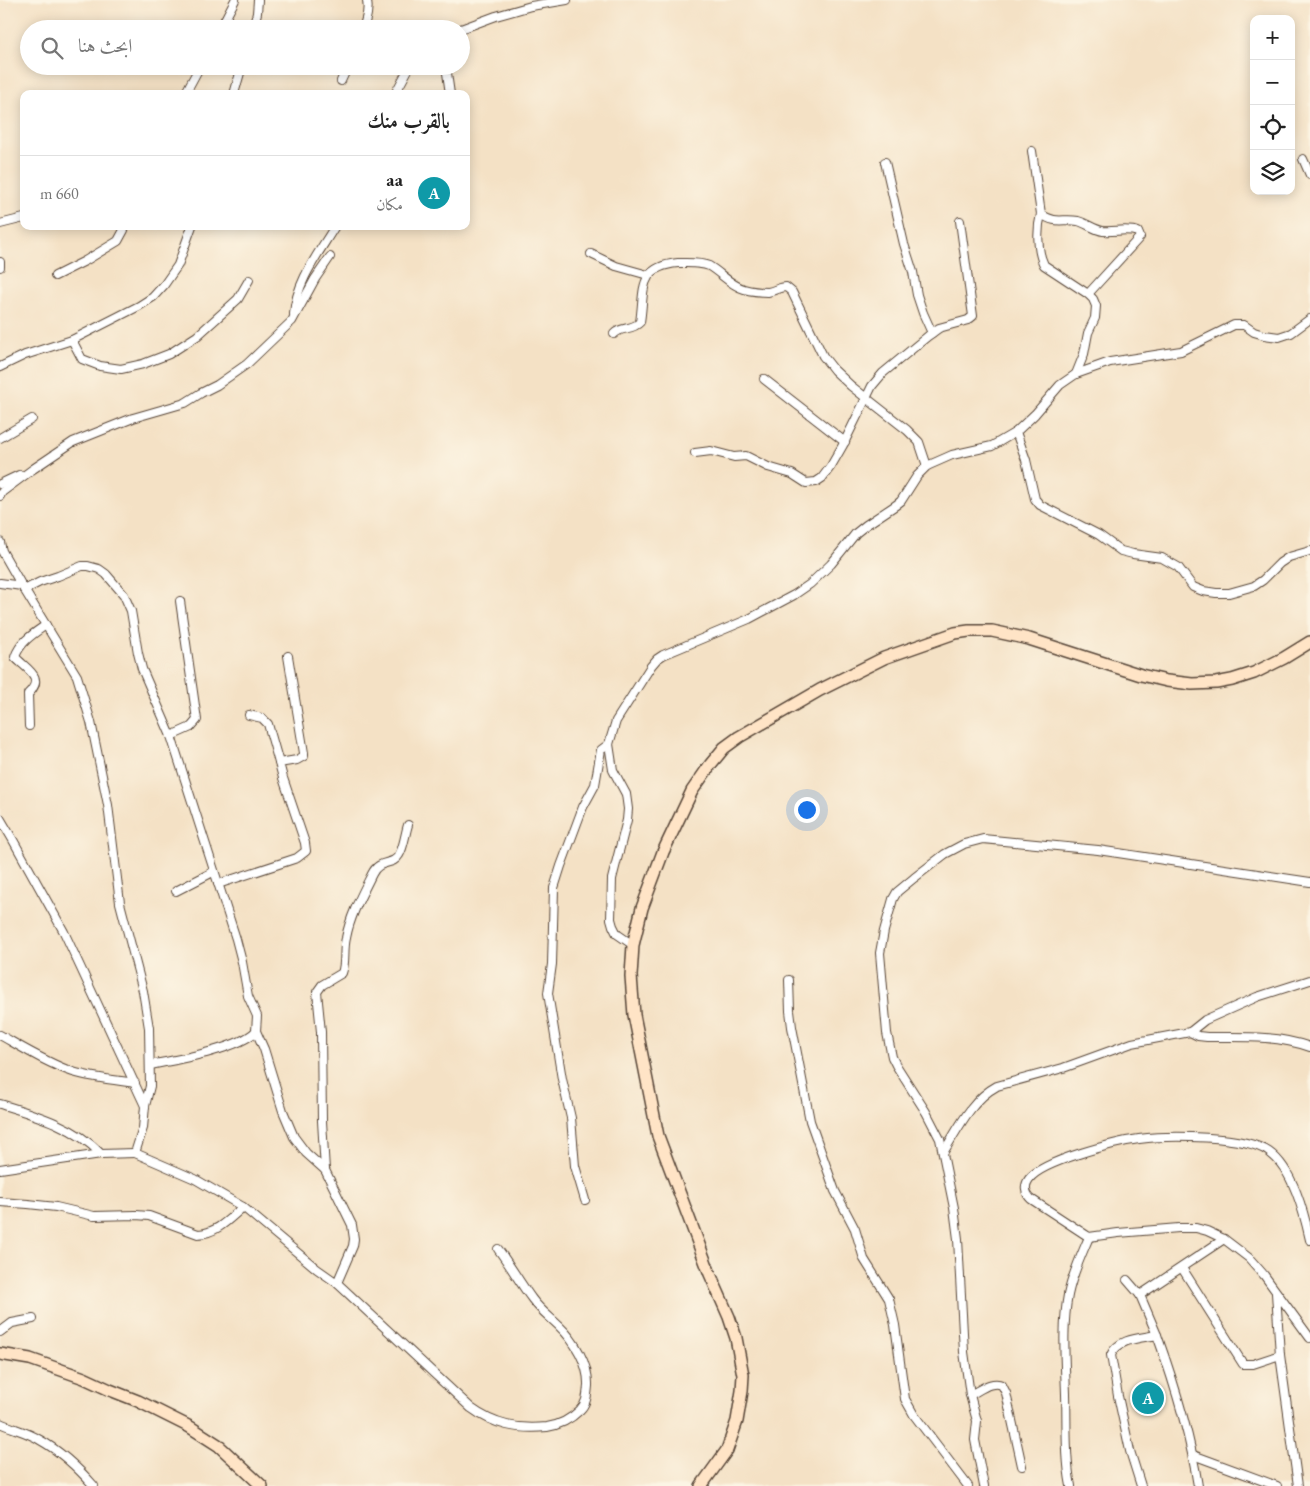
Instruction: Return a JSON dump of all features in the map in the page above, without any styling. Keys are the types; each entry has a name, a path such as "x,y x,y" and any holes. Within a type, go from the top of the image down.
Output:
{"main road":[{"path":"701,1486 726,1450 737,1421 743,1375 736,1338 729,1317 710,1274 658,1136 634,1015 631,976 633,945 642,908 663,852 692,791 710,764 724,748 820,690 884,658 955,633 992,631 1029,639 1141,675 1192,684 1216,683 1254,673 1310,642"},
{"path":"0,1354 30,1359 84,1378 138,1401 190,1427 218,1445 262,1486"}],"street":[{"path":"225,20 235,0"},
{"path":"255,20 258,0"},
{"path":"366,20 367,0"},
{"path":"470,26 531,6 567,0"},
{"path":"187,90 195,75"},
{"path":"235,90 239,75"},
{"path":"341,81 344,75"},
{"path":"397,90 405,75"},
{"path":"447,75 449,90"},
{"path":"1032,151 1041,214 1038,223 1041,259 1044,265 1088,294 1096,306 1095,318 1088,333 1084,354 1076,374"},
{"path":"1303,159 1310,174"},
{"path":"885,162 901,235 913,272 920,306 932,333"},
{"path":"1041,214 1049,220 1059,222 1077,221 1102,231 1130,230 1138,232 1140,237 1088,294"},
{"path":"0,224 20,219"},
{"path":"694,453 711,451 734,457 746,456 764,465 792,474 804,482 812,483 822,478 845,442 872,386 883,373 939,328 972,318 960,221"},
{"path":"55,276 118,241 123,230"},
{"path":"0,367 25,356 72,340 153,297 164,285 178,264 191,230"},
{"path":"294,316 297,294 333,230"},
{"path":"591,254 616,266 648,276"},
{"path":"0,496 2,492 33,469 73,442 133,418 185,403 217,385 248,364 292,321 315,279 330,257"},
{"path":"0,262 0,267"},
{"path":"614,334 617,330 637,326 640,322 644,284 648,276 663,266 698,263 711,268 722,277 744,289 768,292 786,287 792,292 823,356 834,370 847,383 907,430 918,442 927,466"},
{"path":"72,340 82,359 100,366 121,369 143,364 170,354 197,336 238,299 249,280"},
{"path":"633,945 618,934 611,919 612,879 628,809 626,794 613,770 609,744 616,721 657,659 706,636 749,619 802,591 831,564 856,532 896,506 917,476 927,466 952,455 992,446 1016,432 1035,414 1060,385 1076,374 1110,362 1181,351 1234,325 1244,325 1264,336 1279,337 1291,333 1310,319"},
{"path":"764,379 845,442"},
{"path":"0,438 32,419"},
{"path":"1016,432 1026,460 1036,499 1040,505 1099,535 1122,551 1166,560 1181,570 1193,587 1203,591 1222,594 1254,586 1289,557 1310,551"},
{"path":"0,484 33,469"},
{"path":"0,542 2,551 23,588 77,676 91,722 108,806 120,903 144,991 149,1028 150,1086 145,1106 143,1128 135,1153"},
{"path":"0,583 23,588 82,566 94,567 106,574 127,601 133,621 142,669 170,736 236,939 248,996 257,1016 256,1031 264,1049 283,1111 294,1137 306,1152 325,1170 349,1217 354,1232 353,1246 337,1283"},
{"path":"170,736 191,727 197,720 180,601"},
{"path":"29,726 28,694 33,688 35,681 32,672 15,657 17,649 46,625"},
{"path":"279,763 304,756 288,656"},
{"path":"218,884 297,858 306,852 305,843 283,778 268,724 262,718 249,715"},
{"path":"585,1200 575,1166 571,1118 562,1079 548,988 552,964 553,901 556,879 585,803 595,785 601,750 609,744"},
{"path":"0,818 64,932 145,1106"},
{"path":"325,1170 322,1121 321,1032 317,992 322,985 342,973 345,963 345,941 348,928 364,890 377,866 394,860 400,854 408,825"},
{"path":"984,1486 975,1440 976,1421 964,1352 958,1239 943,1153 940,1139 926,1112 892,1057 886,1022 880,953 884,930 897,892 956,847 983,839 1098,850 1310,882"},
{"path":"176,891 213,872"},
{"path":"789,980 793,1037 810,1121 835,1192 855,1229 864,1259 889,1299 895,1325 906,1399 914,1414 968,1486"},
{"path":"943,1153 976,1103 989,1090 997,1086 1064,1068 1132,1043 1190,1032 1205,1020 1257,997 1310,980"},
{"path":"150,1065 182,1059 225,1047 244,1040 256,1031"},
{"path":"1190,1032 1198,1036 1207,1037 1275,1039 1295,1042 1310,1047"},
{"path":"0,1034 70,1071 135,1083"},
{"path":"0,1104 71,1130 92,1144 101,1154"},
{"path":"1310,1240 1308,1218 1284,1168 1269,1152 1249,1144 1231,1140 1157,1137 1120,1143 1071,1156 1038,1171 1028,1179 1025,1189 1031,1199 1089,1237 1179,1228 1196,1228 1207,1231 1224,1240 1249,1258 1264,1275 1310,1338"},
{"path":"0,1169 101,1154 135,1153 195,1179 243,1207 317,1269 337,1283 472,1408 498,1423 514,1427 545,1427 559,1424 575,1415 584,1406 587,1398 588,1379 586,1368 566,1332 549,1318 532,1299 498,1248"},
{"path":"0,1202 56,1207 94,1216 149,1216 198,1234 205,1234 217,1228 243,1207"},
{"path":"1071,1486 1067,1431 1066,1310 1071,1283 1079,1258 1089,1237"},
{"path":"1140,1295 1224,1240"},
{"path":"1182,1268 1242,1364 1254,1364 1280,1355"},
{"path":"1127,1280 1140,1295 1157,1335 1179,1399 1193,1455 1198,1486"},
{"path":"1276,1293 1280,1355 1298,1486"},
{"path":"0,1332 12,1323 33,1319"},
{"path":"1141,1486 1130,1451 1111,1355 1113,1350 1121,1343 1157,1335"},
{"path":"970,1395 991,1385 1002,1385 1006,1393 1022,1466"},
{"path":"0,1423 41,1440 81,1472 94,1486"},
{"path":"1193,1455 1277,1486"}],"place":[{"name":"aa","path":"1148,1398"}]}
